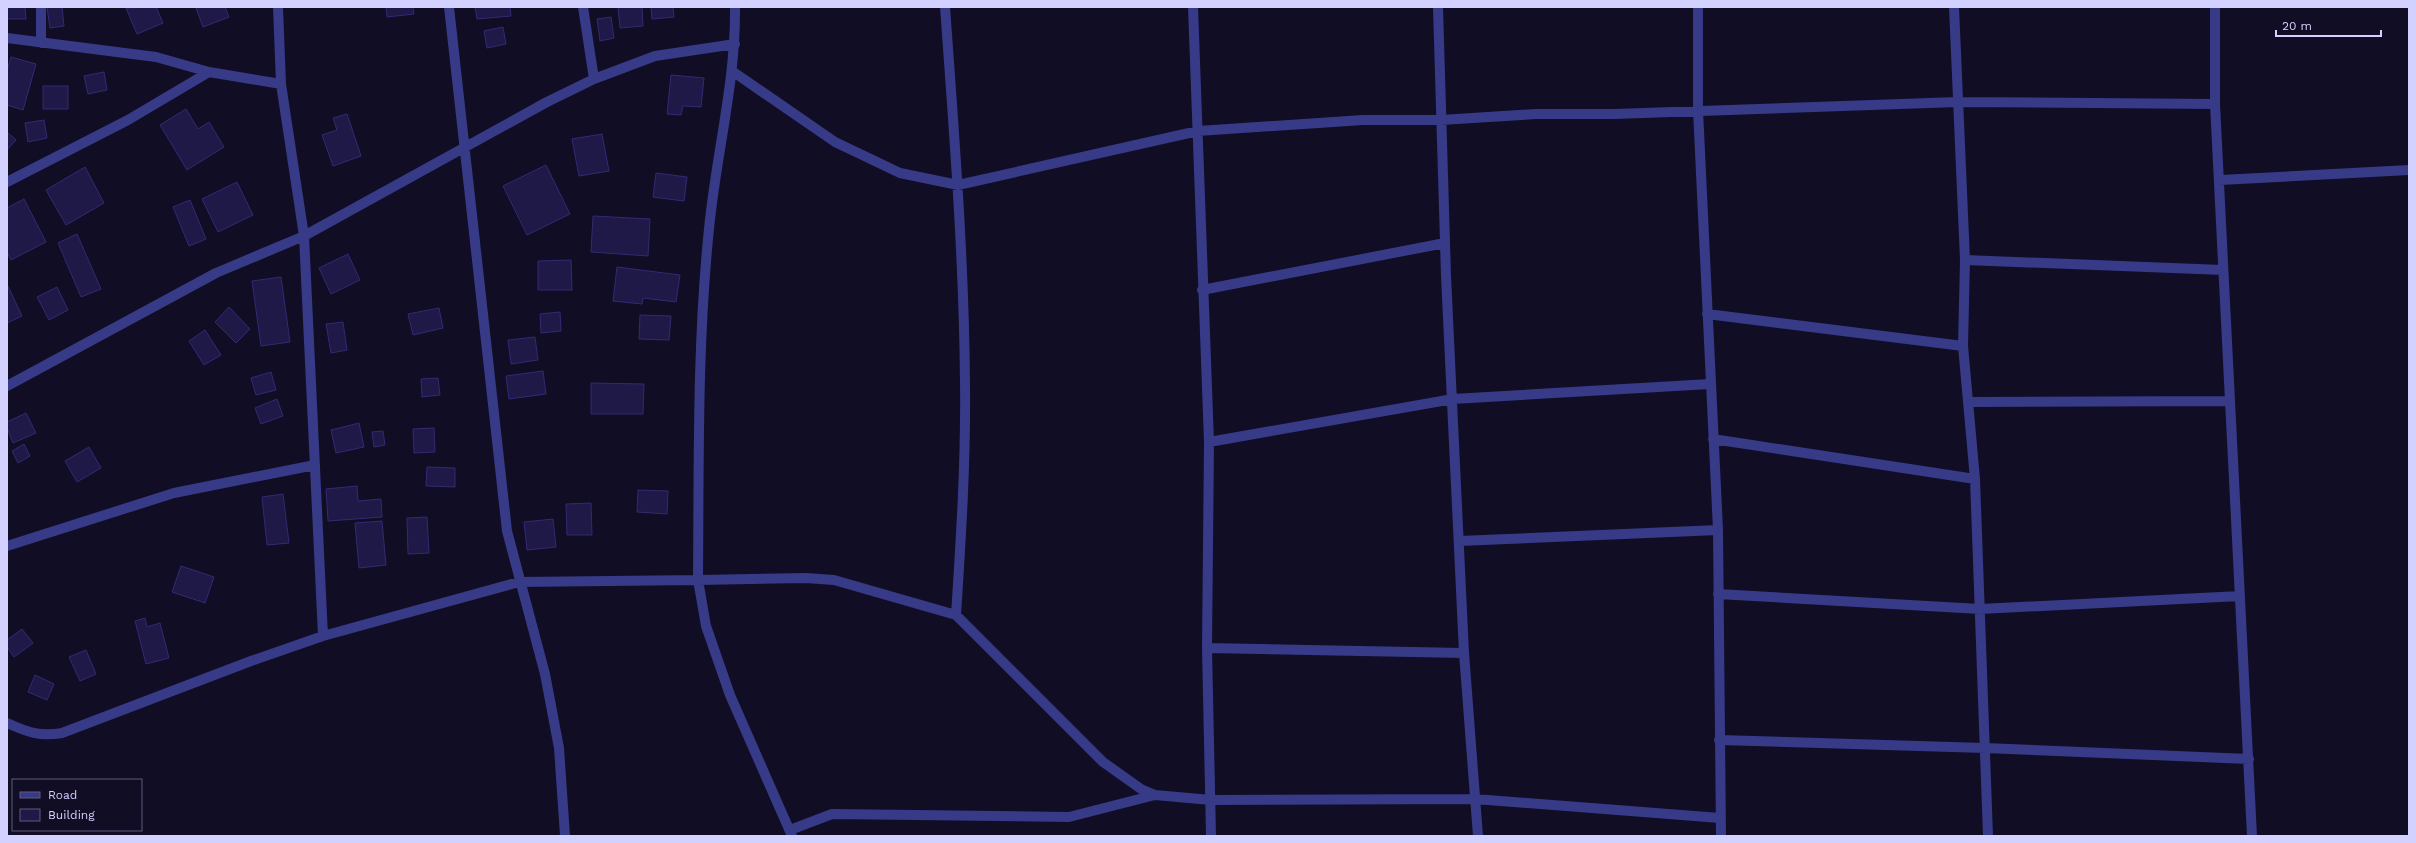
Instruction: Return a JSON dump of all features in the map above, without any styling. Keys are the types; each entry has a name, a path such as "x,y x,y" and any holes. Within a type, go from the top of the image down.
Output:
{"street":[{"path":"41,7 41,43"},
{"path":"278,7 281,84 304,236 323,636"},
{"path":"449,7 463,147 507,531 519,582 545,674 559,748 565,836"},
{"path":"583,7 594,79"},
{"path":"735,7 735,44 732,71 709,229 700,369 698,580 706,626 730,695 791,833 832,814 1069,817 1155,795"},
{"path":"945,7 958,185 965,383 963,506 956,615"},
{"path":"1193,7 1202,290 1209,442 1207,648 1211,836"},
{"path":"1438,7 1445,243 1464,653 1478,836"},
{"path":"1698,7 1698,110 1718,530 1721,836"},
{"path":"1954,7 1965,260 1964,346 1970,402 1975,478 1988,836"},
{"path":"2215,7 2215,104 2252,836"},
{"path":"7,38 156,57 209,72 281,84"},
{"path":"7,386 216,273 304,236 463,147 547,102 594,79 655,56 735,44"},
{"path":"732,71 835,142 900,173 958,185 1198,131 1363,120 1441,120 1536,114 1614,114 1958,102 2215,104"},
{"path":"7,182 128,120 209,72"},
{"path":"2220,180 2409,170"},
{"path":"1202,290 1445,243"},
{"path":"1965,260 2223,270"},
{"path":"1707,314 1964,346"},
{"path":"1209,442 1453,399 1710,384"},
{"path":"1970,402 2229,401"},
{"path":"1713,439 1975,478"},
{"path":"7,546 174,492 315,465"},
{"path":"1459,541 1718,530"},
{"path":"7,723 33,734 48,736 62,734 250,661 323,636 519,582 806,578 834,580 956,615 1103,762 1141,789 1155,795 1211,800 1475,799 1720,818"},
{"path":"1718,594 1980,609 2240,596"},
{"path":"1207,648 1464,653"},
{"path":"1719,740 1985,748 2249,759"}],"building":[{"path":"7,7 25,7 26,19 7,19"},
{"path":"47,7 62,7 64,26 50,28"},
{"path":"156,7 163,23 137,34 126,8"},
{"path":"225,7 229,17 203,27 196,8"},
{"path":"386,7 413,7 414,14 387,17"},
{"path":"475,7 510,7 511,16 477,19"},
{"path":"618,7 642,7 643,26 620,28"},
{"path":"651,7 673,7 674,17 652,19"},
{"path":"611,17 614,38 600,41 597,19"},
{"path":"503,27 506,44 487,48 484,31"},
{"path":"11,57 36,64 23,110 7,105 7,71"},
{"path":"104,72 107,90 88,94 84,76"},
{"path":"671,75 704,78 701,107 683,106 681,115 667,114"},
{"path":"43,86 68,86 68,109 43,109"},
{"path":"186,109 198,129 209,122 224,147 187,170 160,125"},
{"path":"347,114 361,156 333,166 322,135 337,130 333,118"},
{"path":"44,120 47,138 28,142 25,123"},
{"path":"7,132 16,140 7,150"},
{"path":"602,134 609,171 579,176 572,139"},
{"path":"546,165 570,214 527,235 503,186"},
{"path":"85,167 104,203 66,225 46,190"},
{"path":"656,173 687,177 684,201 653,197"},
{"path":"237,182 253,215 218,232 202,199"},
{"path":"24,199 46,242 11,260 7,252 7,208"},
{"path":"190,200 206,239 189,246 173,207"},
{"path":"593,216 650,219 648,256 591,252"},
{"path":"77,234 101,289 81,297 58,243"},
{"path":"348,254 360,280 331,294 319,268"},
{"path":"571,260 572,290 538,290 538,261"},
{"path":"617,267 680,275 676,302 643,298 642,304 613,301"},
{"path":"281,277 290,342 261,346 252,281"},
{"path":"7,284 22,316 7,323"},
{"path":"57,287 68,310 49,320 37,297"},
{"path":"229,307 250,329 236,343 215,322"},
{"path":"439,308 443,328 413,335 408,314"},
{"path":"560,312 561,331 541,333 540,314"},
{"path":"640,315 671,316 669,340 639,339"},
{"path":"343,322 347,350 331,353 326,324"},
{"path":"205,330 221,355 204,365 189,341"},
{"path":"535,337 538,360 511,364 508,340"},
{"path":"543,371 546,394 509,399 506,376"},
{"path":"271,372 276,390 256,395 251,378"},
{"path":"438,378 440,395 422,397 421,379"},
{"path":"591,383 644,384 643,414 591,414"},
{"path":"277,399 283,416 261,424 255,408"},
{"path":"26,413 36,433 13,443 7,428 7,422"},
{"path":"359,423 364,447 336,453 331,430"},
{"path":"434,428 435,452 414,453 413,429"},
{"path":"383,431 385,445 374,447 372,432"},
{"path":"24,444 30,456 18,463 12,451"},
{"path":"89,447 101,468 77,482 65,461"},
{"path":"427,467 455,468 455,487 426,486"},
{"path":"357,486 358,501 381,499 382,517 328,521 326,489"},
{"path":"638,490 668,491 667,514 637,512"},
{"path":"283,494 289,543 267,545 262,497"},
{"path":"591,503 592,535 567,535 566,504"},
{"path":"427,517 429,553 408,554 407,518"},
{"path":"553,519 556,547 527,550 524,522"},
{"path":"382,521 386,565 359,568 355,523"},
{"path":"181,566 214,577 205,603 172,592"},
{"path":"145,618 147,627 160,623 169,658 146,664 135,621"},
{"path":"22,629 33,643 14,657 7,647 7,640"},
{"path":"86,650 96,674 80,681 69,657"},
{"path":"35,675 54,684 47,700 28,692"}]}
